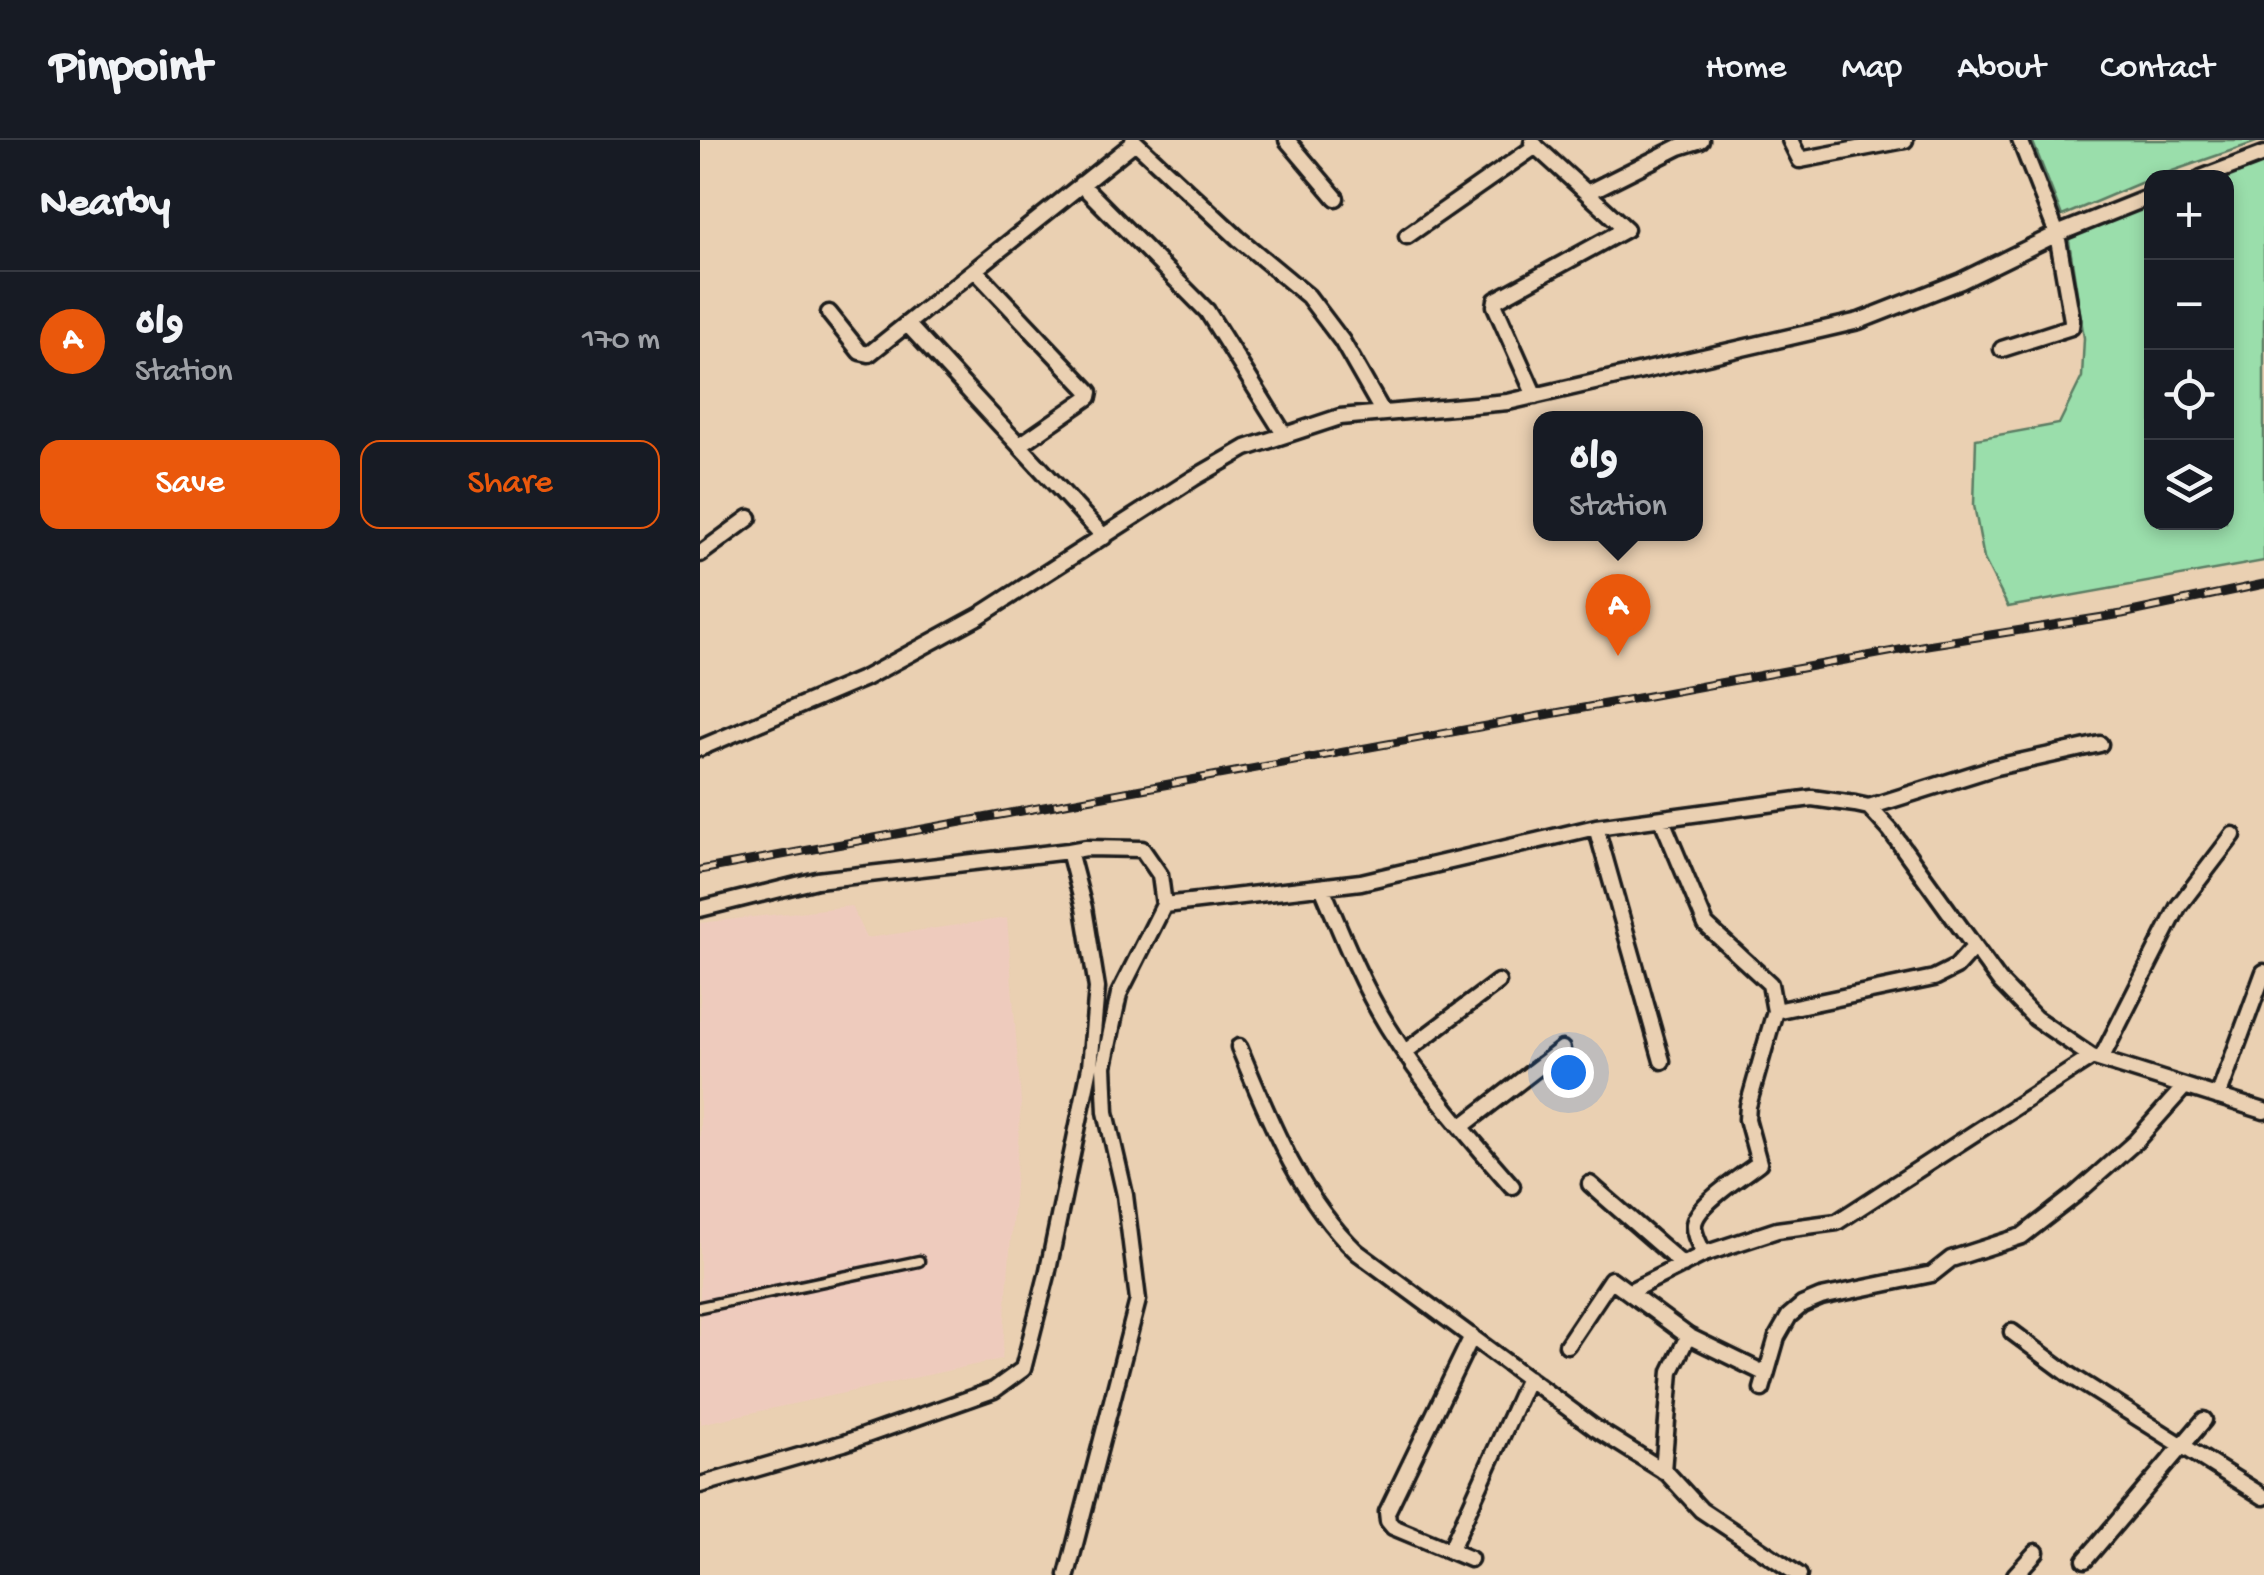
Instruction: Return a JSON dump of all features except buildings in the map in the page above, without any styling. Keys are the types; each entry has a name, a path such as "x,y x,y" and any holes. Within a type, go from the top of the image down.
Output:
{"street":[{"path":"1287,140 1336,198"},
{"path":"1587,193 1701,140"},
{"path":"1790,140 1800,160 1905,140"},
{"path":"2002,349 2071,326 2057,234 2020,140"},
{"path":"829,313 860,352 869,354 1134,141 1238,238 1308,296 1342,341 1382,411"},
{"path":"1407,236 1532,143 1626,230 1496,300 1495,306 1535,396"},
{"path":"2222,170 2264,154"},
{"path":"1080,184 1207,311 1284,434"},
{"path":"700,748 865,678 980,616 1246,448 1340,417 1508,402 1859,321 1961,281 2057,234 2144,199"},
{"path":"975,270 1090,392 1089,397 1020,445"},
{"path":"908,325 1104,537"},
{"path":"700,554 749,518"},
{"path":"1164,906 1361,882 1596,827 1754,804 1812,798 1868,807 1996,767 2100,744"},
{"path":"1868,807 1890,830 2000,982 2034,1018 2096,1058 2264,1112"},
{"path":"1662,820 1706,925 1770,984 1775,1011 1748,1106 1747,1119 1759,1163 1710,1201 1696,1218 1693,1229 1704,1254"},
{"path":"1596,827 1662,1060"},
{"path":"1630,1291 1704,1254 1777,1230 1837,1222 2096,1058 2178,907 2233,835"},
{"path":"700,909 817,880 1069,850 1142,849 1160,874 1164,906 1119,994 1104,1066 1106,1112 1125,1194 1138,1300 1068,1575"},
{"path":"700,1485 975,1397 994,1390 1023,1370 1090,1067 1097,988 1084,908 1069,850"},
{"path":"1322,887 1362,982 1405,1052 1461,1127 1512,1186"},
{"path":"1775,1011 1934,978 1956,967 1974,946"},
{"path":"2218,1097 2264,972"},
{"path":"1405,1052 1498,982"},
{"path":"1239,1047 1266,1112 1314,1203 1357,1252 1594,1428 1663,1471 1701,1510 1799,1575"},
{"path":"1461,1127 1562,1049"},
{"path":"1566,1345 1611,1278 1688,1336 1764,1382 1778,1337 1789,1316 1802,1305 1821,1297 1932,1274 1951,1260 2022,1236 2136,1141 2185,1086"},
{"path":"1590,1184 1683,1265"},
{"path":"2012,1332 2070,1375 2264,1497"},
{"path":"1470,1559 1393,1527 1387,1512 1472,1336"},
{"path":"1663,1471 1671,1371 1688,1336"},
{"path":"1450,1550 1528,1378"},
{"path":"2085,1560 2204,1420"},
{"path":"2015,1575 2036,1552"}],"lane":[{"path":"700,1308 919,1261"}],"shaded area":[{"path":"851,906 866,938 1007,918 1021,1103 1002,1359 700,1424 700,923"}],"green space":[{"path":"2032,140 2262,140 2175,170 2144,170 2144,181 2062,216"},
{"path":"2264,163 2264,561 2008,607 1984,559 1974,505 1976,439 2059,424 2082,377 2084,338 2068,235 2144,208 2144,530 2234,530 2234,174"}],"railway":[{"path":"700,870 1927,645 2122,614 2264,584"}],"place":[{"name":"واہ","path":"1618,656"}]}
